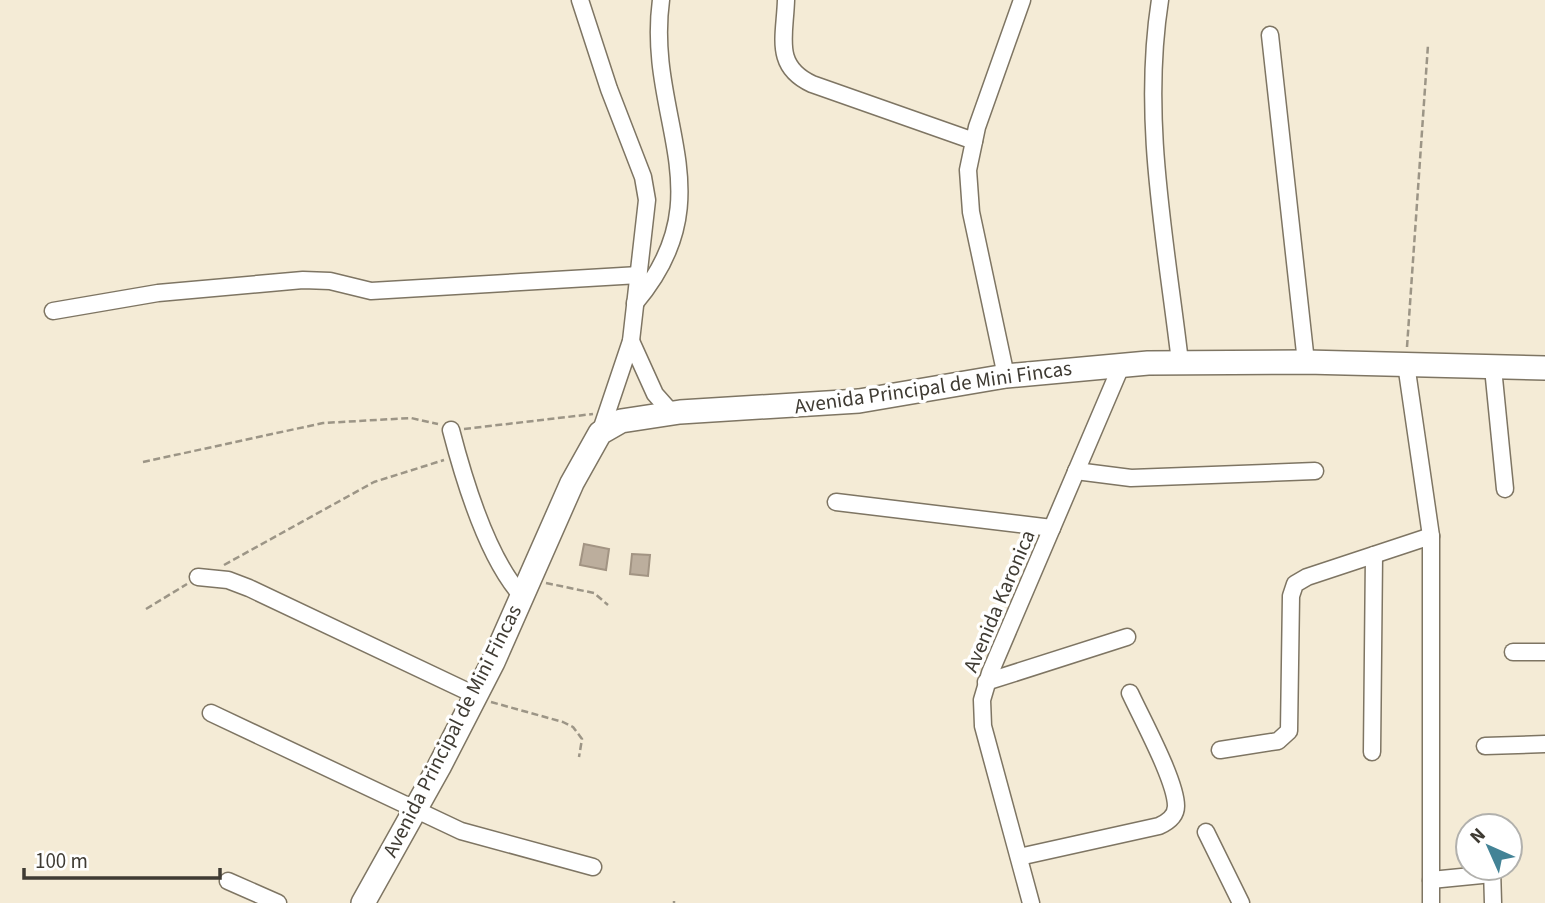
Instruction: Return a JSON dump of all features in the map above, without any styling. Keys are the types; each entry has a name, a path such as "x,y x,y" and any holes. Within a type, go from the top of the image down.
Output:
{"street":[{"path":"580,0 609,89 643,177 648,200 631,341 604,422"},
{"path":"635,303 661,270 676,233 679,216 680,179 658,42 661,0"},
{"path":"786,0 785,62 794,74 812,84 974,141"},
{"path":"1006,376 968,186 974,141 1022,0"},
{"path":"1160,0 1153,62 1152,120 1180,362"},
{"path":"1270,35 1306,362"},
{"path":"53,311 158,293 303,280 330,281 371,291 639,275"},
{"path":"631,341 655,394 671,412"},
{"name":"Avenida Principal de Mini Fincas","path":"363,903 475,695 572,484 604,422 671,412 859,401 1006,376 1122,365 1306,362 1545,369"},
{"path":"1406,364 1431,536 1432,903"},
{"name":"Avenida Karonica","path":"1031,903 984,726 982,700 986,682 1122,365"},
{"path":"1493,368 1505,489"},
{"path":"451,430 465,485 500,563 525,588"},
{"path":"1076,471 1131,478 1315,471"},
{"path":"836,502 1052,528"},
{"path":"1220,750 1278,741 1289,731 1291,596 1295,584 1307,577 1431,536"},
{"path":"1372,752 1374,555"},
{"path":"198,577 228,580 249,588 475,695"},
{"path":"986,682 1128,637"},
{"path":"1513,652 1545,652"},
{"path":"1018,857 1159,826 1172,817 1176,804 1171,786 1130,694"},
{"path":"211,713 461,831 593,867"},
{"path":"1485,746 1545,744"},
{"path":"1206,832 1241,903"},
{"path":"1431,880 1454,877"},
{"path":"228,881 278,903"},
{"path":"1492,882 1493,903"}],"path":[{"path":"1406,364 1428,45"},
{"path":"143,462 349,419 411,418 427,420 451,430 536,420 604,422"},
{"path":"146,609 198,577 249,553 374,482 407,469 458,457"},
{"path":"525,588 594,593 608,605"},
{"path":"475,695 512,710 573,727 582,738 579,757"}],"building":[{"path":"584,544 609,549 606,570 580,565"},
{"path":"632,554 650,555 648,576 630,574"}]}
